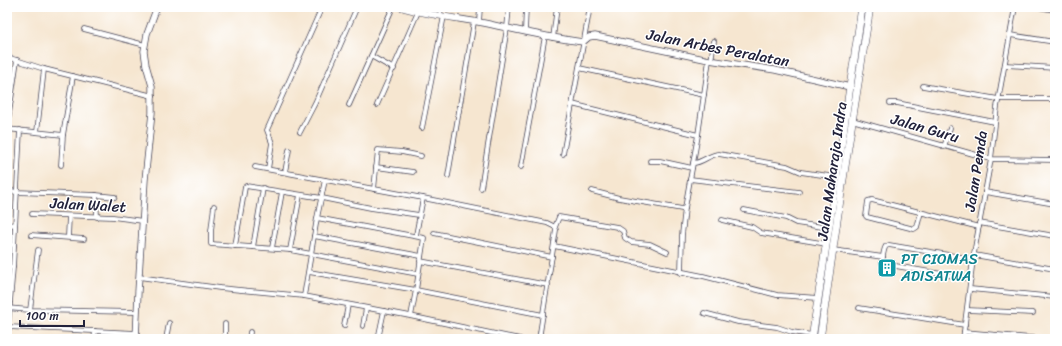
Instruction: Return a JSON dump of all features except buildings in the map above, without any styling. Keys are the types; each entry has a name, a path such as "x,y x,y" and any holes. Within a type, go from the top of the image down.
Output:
{"highway":[{"name":"Jalan Maharaja Indra","path":"820,339 833,250 847,131 850,87 862,7"},
{"name":"Jalan Maharaja Indra","path":"812,337 836,177 847,131 852,120 870,7"}],"street":[{"path":"8,327 95,331 136,336 152,96 152,86 144,51 150,26 157,7"},
{"path":"268,169 272,143 267,130 322,7"},
{"path":"300,132 316,102 357,7"},
{"path":"349,105 393,7"},
{"path":"400,7 418,12 477,22 553,38 583,42"},
{"path":"422,128 442,16 441,7"},
{"path":"448,176 480,7"},
{"path":"481,188 507,28 508,7"},
{"path":"525,32 526,7"},
{"path":"553,38 557,7"},
{"path":"563,154 590,7"},
{"name":"Jalan Pemda","path":"963,339 973,257 991,159 998,99 1015,7"},
{"path":"1038,7 1055,10"},
{"path":"377,105 418,12"},
{"path":"84,29 145,45"},
{"path":"1010,35 1055,42"},
{"path":"521,167 545,36"},
{"name":"Jalan Arbes Peralatan","path":"583,42 595,36 710,60 775,70 850,87"},
{"path":"681,272 682,235 685,208 714,41"},
{"path":"371,56 394,69"},
{"path":"7,57 44,69 152,96"},
{"path":"17,60 7,128 63,135"},
{"path":"1005,65 1055,68"},
{"path":"579,68 704,95"},
{"path":"36,132 44,69"},
{"path":"61,165 63,135 73,76"},
{"path":"923,86 998,99 1055,99"},
{"path":"890,103 995,122"},
{"path":"572,104 698,135"},
{"name":"Jalan Guru","path":"852,120 991,159 1055,160"},
{"path":"944,147 950,128"},
{"path":"7,337 9,289 13,267 20,130"},
{"path":"285,172 289,150"},
{"path":"374,189 377,151 380,150 421,156"},
{"path":"650,161 692,166 712,155 719,154 787,166 801,172 836,177"},
{"path":"255,166 547,223 555,227"},
{"path":"376,167 413,172"},
{"path":"690,179 799,192"},
{"path":"304,296 325,180"},
{"path":"235,246 245,187 249,186 419,215"},
{"path":"253,247 263,188"},
{"path":"7,190 16,192 115,197"},
{"path":"592,191 619,198 682,209 685,208"},
{"path":"272,248 282,192"},
{"path":"985,192 1055,204"},
{"path":"96,195 97,217"},
{"path":"290,250 300,195"},
{"path":"416,235 422,198"},
{"path":"921,212 917,227 914,229 866,216 868,201 872,200 979,225 1055,236"},
{"path":"214,206 211,244 290,250 418,274"},
{"path":"744,210 786,218 796,223 829,228"},
{"name":"Jalan Walet","path":"32,214 113,217 143,221"},
{"path":"68,237 69,216"},
{"path":"539,339 554,246 555,227 559,216 617,227 623,231 625,238 631,242 650,244 667,252"},
{"path":"317,218 416,235 425,238 411,316"},
{"path":"722,220 752,227 761,234 827,244"},
{"path":"7,224 15,225"},
{"path":"434,233 552,257"},
{"path":"31,235 84,238"},
{"path":"314,236 421,256"},
{"path":"7,244 14,244"},
{"path":"970,279 884,264 882,263 885,248 889,245 1055,269"},
{"path":"554,246 722,281 777,295 818,298"},
{"path":"30,310 38,250"},
{"path":"833,250 883,257"},
{"path":"420,261 548,285"},
{"path":"7,267 13,267"},
{"path":"309,272 416,290 543,315"},
{"path":"139,277 220,288 304,296 411,316 520,339"},
{"path":"970,289 1055,297"},
{"path":"344,326 348,305"},
{"path":"8,308 30,310 137,312"},
{"path":"363,326 366,308"},
{"path":"859,308 965,325"},
{"path":"967,310 1033,313"},
{"path":"378,339 384,311"},
{"path":"704,313 738,322 777,327 812,337"},
{"path":"166,339 169,323"},
{"path":"225,324 225,339"},
{"path":"94,339 95,331"},
{"path":"249,339 250,332"},
{"path":"964,332 1043,339"}],"place":[{"name":"PT CIOMAS ADISATWA","path":"887,268"}]}
